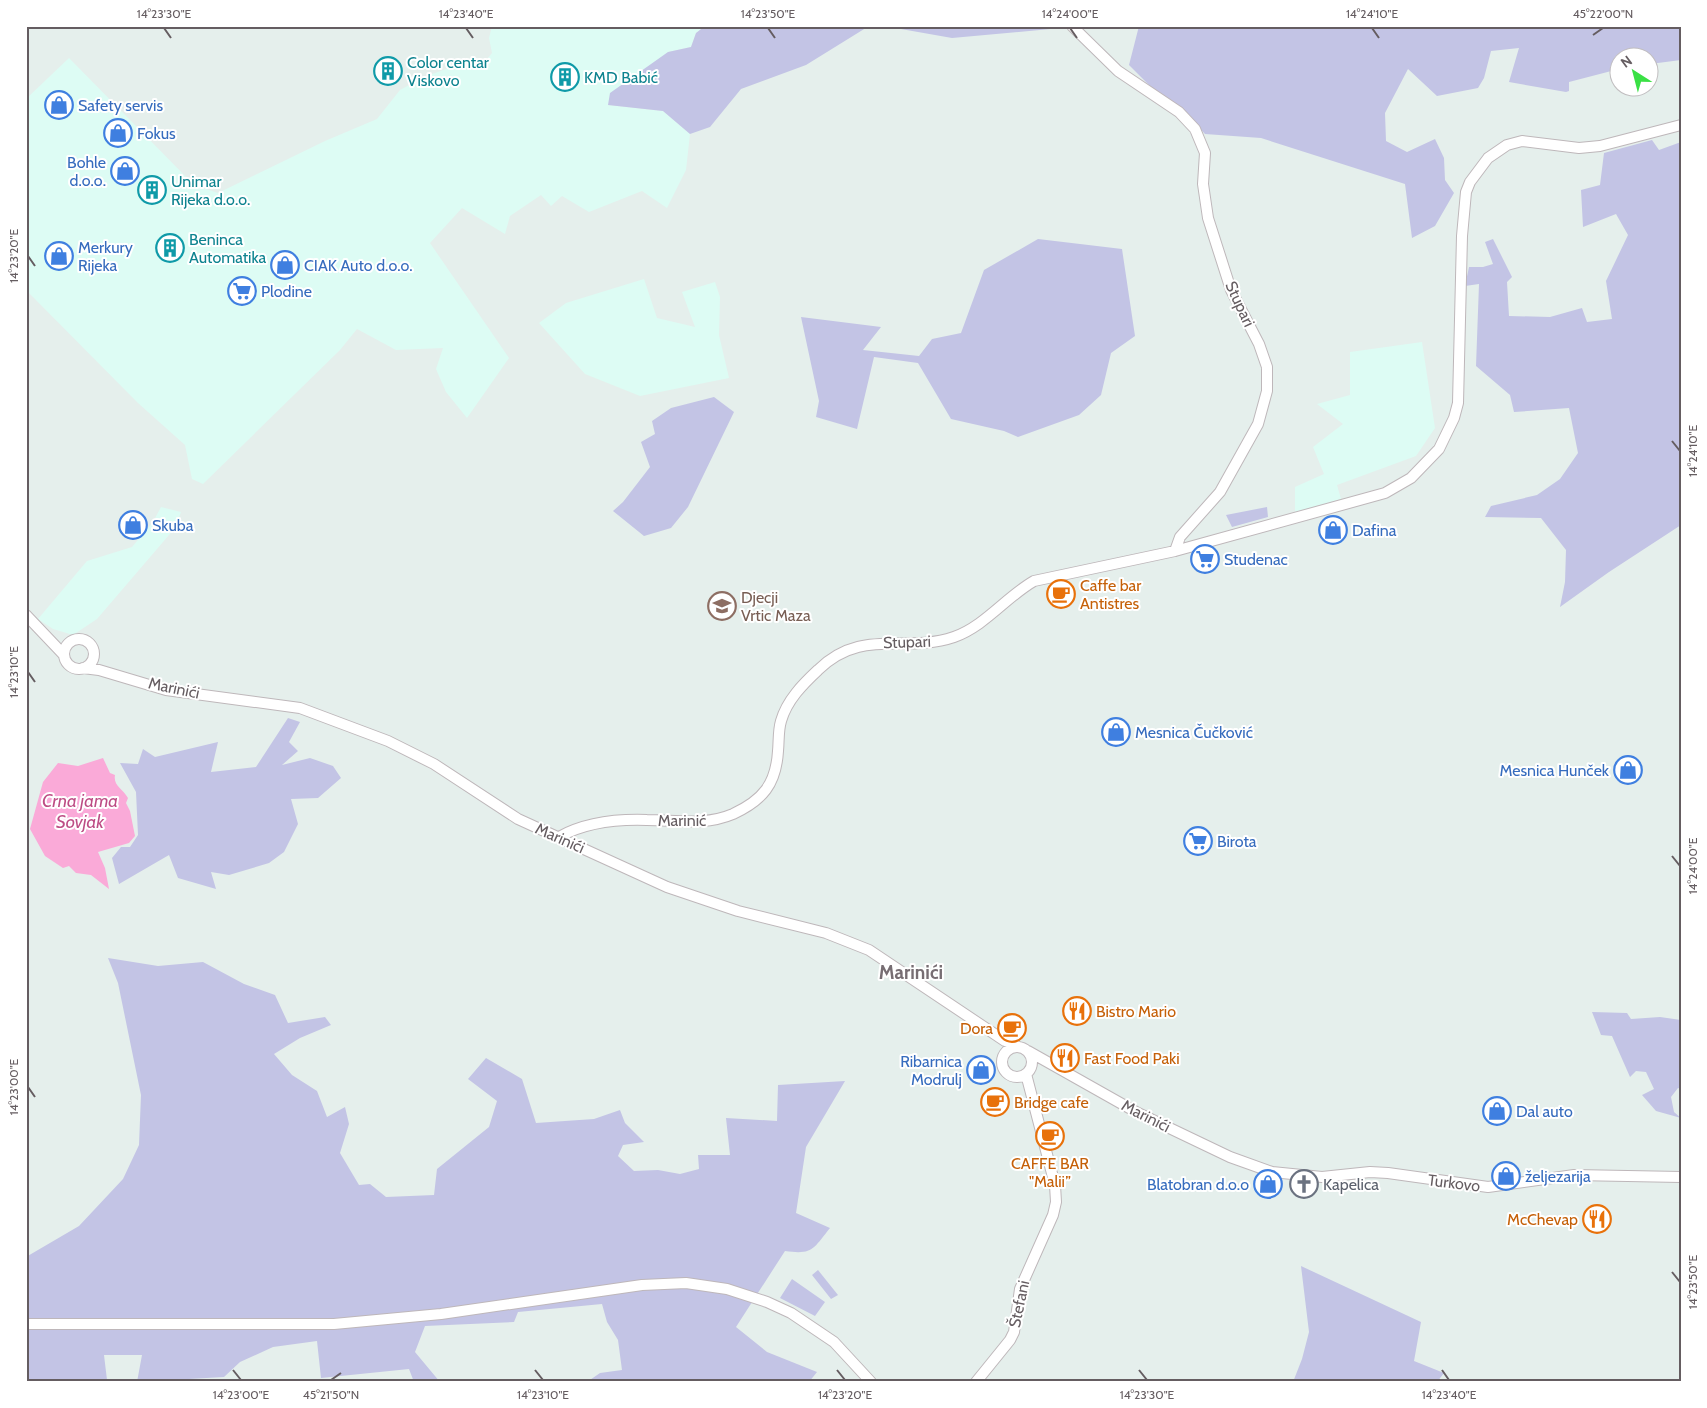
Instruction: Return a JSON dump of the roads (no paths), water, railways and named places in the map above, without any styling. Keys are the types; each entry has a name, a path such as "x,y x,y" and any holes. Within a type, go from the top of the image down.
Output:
{"main road":[{"name":"Stupari","path":"1072,26 1118,71 1179,112 1195,129 1205,153 1203,184 1208,218 1231,290 1260,344 1267,366 1267,391 1258,424 1220,492 1180,537 1176,551"},
{"name":"Stupari","path":"831,659 844,651 860,645 879,642 922,643 954,637 967,631 1014,593 1034,581 1176,551 1384,493 1399,486 1421,470 1439,449 1454,418 1458,403 1460,287 1466,192 1470,182 1488,158 1507,145 1522,141 1579,148 1600,146 1681,124"},
{"path":"26,615 64,655 71,666 83,668 90,663 94,655 93,648 87,641 78,639 72,641 66,647 64,655"},
{"path":"36,624 59,638 72,641"},
{"name":"Marinići","path":"94,655 103,665 127,678"},
{"name":"Marinić","path":"559,837 577,828 610,822 646,820 704,822 733,814 759,799 775,776 782,719 796,692 831,659"},
{"name":"Marinići","path":"83,668 179,692 284,704 346,724 388,741 434,764 518,819 667,887 738,911 826,933 869,950 984,1027 1017,1046 1138,1113 1230,1157"},
{"name":"Marinići","path":"984,1027 998,1044 1003,1055 1003,1068 1020,1082 1033,1104"},
{"path":"1003,1055 1009,1048 1017,1046"},
{"name":"Marinići","path":"1028,1051 1032,1060 1028,1072 1033,1104 1055,1192 1053,1215 1039,1245"},
{"name":"Marinići","path":"1013,1077 1043,1067 1063,1072"},
{"name":"Turkovo","path":"1230,1157 1272,1172 1298,1176 1322,1177 1388,1172 1488,1187 1574,1174 1681,1178"},
{"name":"Štefani","path":"976,1382 1010,1340 1014,1332 1020,1290 1039,1245"},
{"path":"26,1324 344,1323 441,1314 642,1285 686,1283 727,1289 767,1302 791,1313 834,1342 871,1382"}],"water":[{"name":"Crna jama Sovjak","path":"103,758 110,773 115,775 115,782 128,798 126,803 130,811 135,836 129,843 98,852 105,868 109,889 91,875 76,873 69,866 63,868 45,856 30,829 43,782 58,763 78,766"}],"place":[{"name":"Color centar Viskovo","path":"388,71"},
{"name":"KMD Babić","path":"565,77"},
{"name":"Safety servis","path":"59,105"},
{"name":"Fokus","path":"118,133"},
{"name":"Bohle d.o.o.","path":"125,171"},
{"name":"Unimar Rijeka d.o.o.","path":"152,190"},
{"name":"Beninca Automatika","path":"170,248"},
{"name":"Merkury Rijeka","path":"59,256"},
{"name":"CIAK Auto d.o.o.","path":"285,265"},
{"name":"Plodine","path":"242,291"},
{"name":"Skuba","path":"133,525"},
{"name":"Dafina","path":"1333,530"},
{"name":"Studenac","path":"1205,559"},
{"name":"Caffe bar Antistres","path":"1061,594"},
{"name":"Djecji Vrtic Maza","path":"722,606"},
{"name":"Mesnica Čučković","path":"1116,732"},
{"name":"Mesnica Hunček","path":"1628,770"},
{"name":"Birota","path":"1198,841"},
{"name":"Bistro Mario","path":"1077,1011"},
{"name":"Dora","path":"1012,1028"},
{"name":"Fast Food Paki","path":"1065,1058"},
{"name":"Ribarnica Modrulj","path":"981,1070"},
{"name":"Bridge cafe","path":"995,1102"},
{"name":"Dal auto","path":"1497,1111"},
{"name":"CAFFE BAR \"Malii”","path":"1050,1136"},
{"name":"željezarija","path":"1506,1176"},
{"name":"Blatobran d.o.o","path":"1268,1184"},
{"name":"Kapelica","path":"1304,1184"},
{"name":"McChevap","path":"1597,1219"}],"district":[{"name":"Marinići","path":"911,972"}]}
